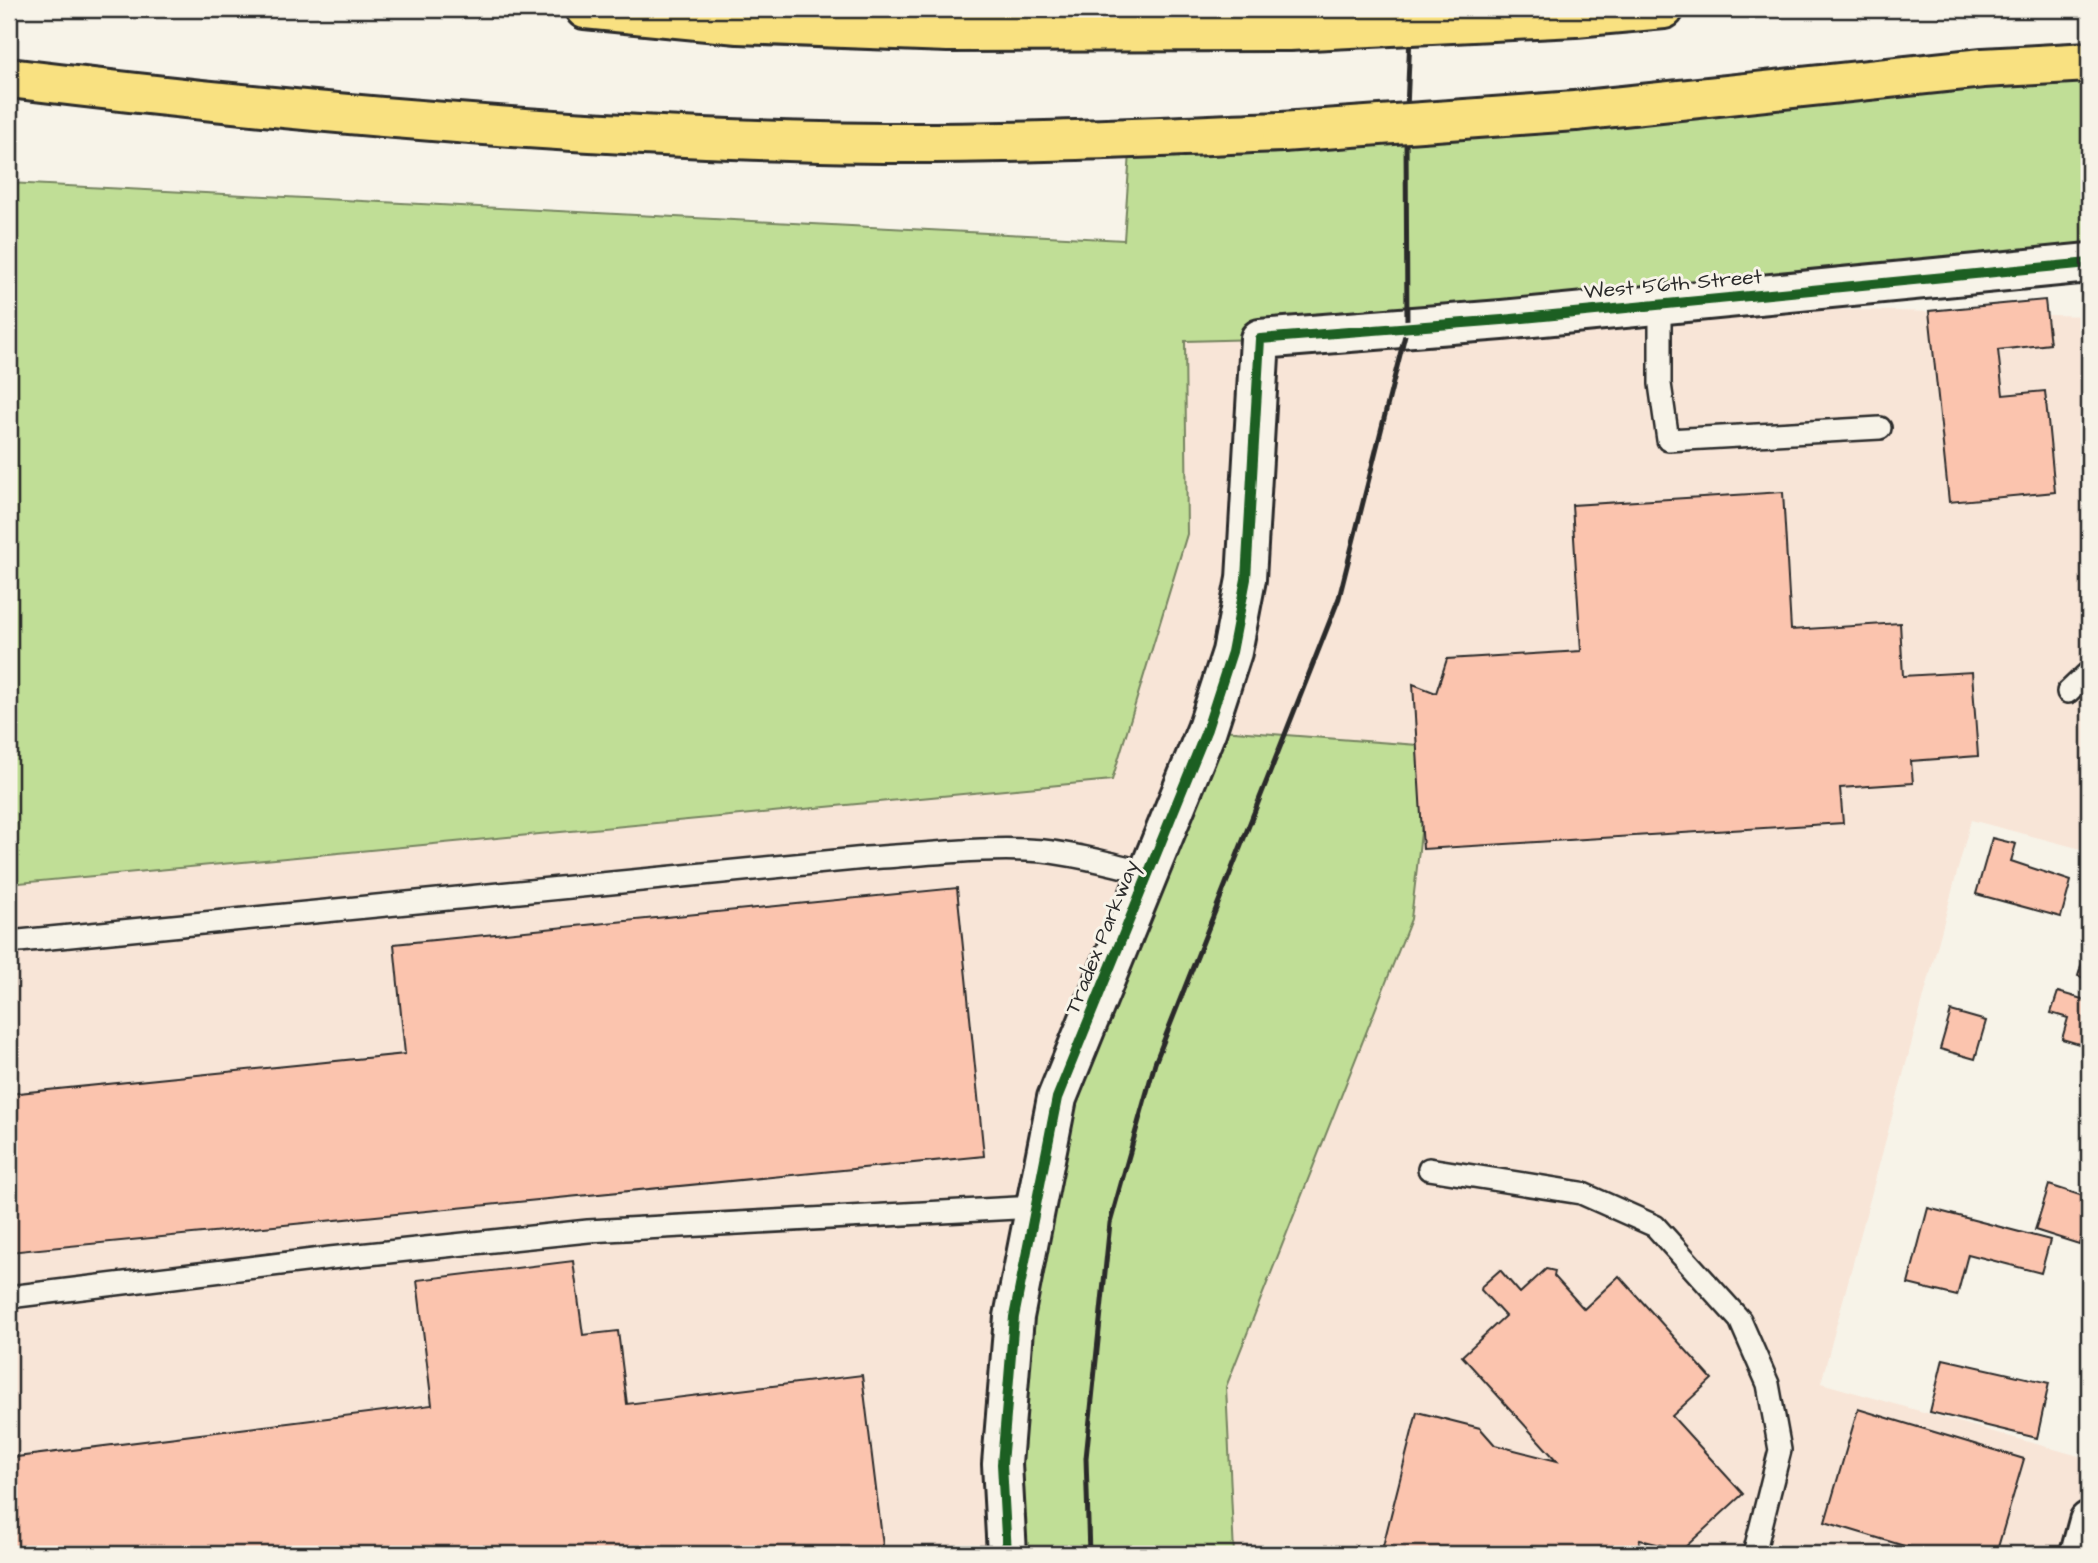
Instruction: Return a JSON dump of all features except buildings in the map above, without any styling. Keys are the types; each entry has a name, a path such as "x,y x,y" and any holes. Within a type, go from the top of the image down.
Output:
{"highway":[{"path":"585,9 738,24 948,32 1289,31 1575,18 1664,9"},
{"path":"9,78 167,98 574,133 823,142 1033,143 1282,132 1575,111 1983,68 2089,62"}],"street":[{"name":"West 56th Street","path":"1259,339 2089,263"},
{"name":"Tradex Parkway","path":"1007,1554 1002,1464 1012,1344 1057,1098 1207,729 1231,652 1246,579 1259,339"},
{"path":"2080,1554 2089,1521"}],"lane":[{"path":"1660,304 1660,384 1668,440 1880,428"},
{"path":"2068,692 2089,672"},
{"path":"9,943 866,858 998,850 1043,851 1094,859 1149,873"},
{"path":"1429,1170 1581,1194 1655,1226 1740,1320 1768,1384 1780,1450 1754,1554"},
{"path":"9,1297 330,1258 588,1231 1036,1207"}],"shaded area":[{"path":"1660,305 2089,316 2089,851 1971,820 1821,1383 2089,1459 2089,1521 2080,1554 9,1554 9,884 1112,780 1187,534 1185,341 1260,339"}],"green space":[{"path":"2089,62 2089,263 1260,339 1185,341 1187,534 1112,780 9,884 9,183 1124,240 1131,138"},
{"path":"1207,729 1431,746 1411,919 1226,1387 1234,1554 1007,1554 1057,1098"}],"railway":[{"path":"1089,1554 1086,1458 1110,1223 1155,1063 1339,598 1407,327 1406,135 1411,9"}],"cycle path":[{"path":"1007,1554 1002,1464 1014,1317 1057,1098 1207,729 1232,652 1246,579 1260,339 1502,320 2089,263"}]}
